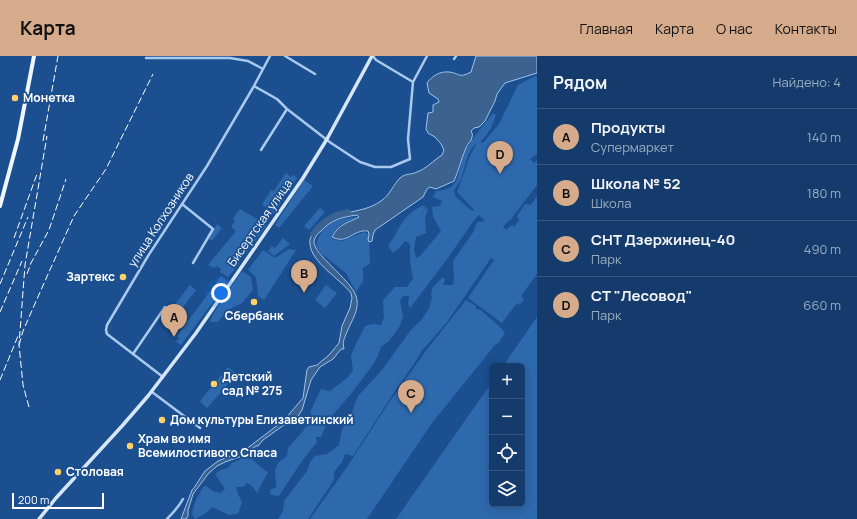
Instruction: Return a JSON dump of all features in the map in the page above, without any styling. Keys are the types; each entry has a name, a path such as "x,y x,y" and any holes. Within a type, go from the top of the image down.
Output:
{"main road":[{"path":"0,206 18,139 34,56"},
{"name":"Бисертская улица","path":"39,519 56,498 122,426 163,377 276,219 327,139 373,56"}],"street":[{"name":"улица Колхозников","path":"163,377 107,334 107,325 148,256 207,166 270,56"},
{"path":"285,56 315,74"},
{"path":"373,56 376,60 413,82"},
{"path":"254,86 277,99 287,109 360,162 375,167 391,167 410,160 408,138 413,82 427,56"},
{"path":"146,58 230,58 248,61 263,69"},
{"path":"262,150 287,109"},
{"path":"182,204 213,229 193,263"},
{"path":"134,354 165,307"},
{"path":"151,391 200,428"},
{"path":"167,519 174,510 179,507 183,500"}],"shaded area":[{"path":"476,56 537,56 537,73 505,83 497,94 485,121 479,127 474,128 471,131 472,138 454,181 436,189 430,187 427,189 423,197 375,230 372,241 369,242 368,240 368,231 358,232 342,239 332,237 341,226 359,217 357,215 342,218 333,222 318,234 314,241 315,246 347,282 356,296 356,312 344,340 344,349 341,349 333,359 320,367 311,380 302,410 295,421 284,425 263,440 258,446 252,449 253,451 251,453 217,466 208,474 193,494 186,519 181,519 192,490 205,471 218,461 245,450 283,421 303,398 307,370 309,367 317,365 329,355 339,343 342,326 350,308 352,298 351,293 315,257 310,244 312,235 323,223 331,218 364,209 381,201 387,196 400,178 404,175 420,171 442,155 444,150 441,144 435,137 428,133 426,129 428,113 433,112 433,105 439,102 438,99 429,93 427,83 431,78 442,72 464,75 471,72"},
{"path":"537,76 537,154 530,159 534,163 537,160 537,185 511,219 503,226 506,230 512,225 514,227 519,220 517,216 525,204 531,205 537,196 537,274 521,296 524,299 520,305 517,303 502,323 468,298 494,260 491,258 447,322 422,350 353,456 345,454 342,462 334,472 334,480 308,519 278,519 283,511 284,501 307,471 310,462 315,456 327,454 339,445 342,429 349,420 358,396 382,370 410,331 422,319 429,308 433,287 443,277 445,280 443,285 453,285 453,261 474,231 477,222 485,221 479,215 410,308 408,304 409,296 403,296 400,301 403,316 400,326 389,341 381,347 372,366 351,394 329,419 321,437 316,437 317,442 302,461 279,496 270,495 271,489 276,488 275,471 277,465 287,456 288,448 303,431 310,420 311,410 321,389 330,391 348,377 353,370 351,356 365,326 373,324 381,325 384,317 383,300 395,287 407,287 413,279 410,261 410,244 405,241 393,253 388,246 392,239 405,219 423,205 428,210 425,218 426,233 416,237 414,249 416,258 421,255 441,231 433,217 432,207 440,206 442,201 433,197 436,191 447,189 456,182 463,156 469,144 493,113 496,115 492,126 480,142 483,143 499,124 518,85","holes":["477,143 470,156 457,192 474,210 472,211 456,197 454,191 461,179 471,150"]},
{"path":"286,173 291,177 293,175 297,178 274,214 262,204 272,189 273,192"},
{"path":"304,180 313,186 279,228 275,225"},
{"path":"320,208 325,212 309,230 304,226"},
{"path":"240,209 267,225 243,257 240,255 235,260 240,263 228,277 220,272 221,269 216,266 214,268 208,265 236,231 231,226 235,222 233,218"},
{"path":"357,217 340,225 332,235 332,239 342,241 364,232 369,235 370,264 363,268 363,281 356,292 346,273 322,254 316,246 321,232 326,227 343,219"},
{"path":"217,224 222,228 212,241 208,238"},
{"path":"283,238 290,244 274,256 268,251 272,246 275,248"},
{"path":"289,249 296,250 264,300 258,296 256,277 248,270 263,250 275,258"},
{"path":"242,271 251,277 253,290 242,303 228,310 218,322 210,322 213,314"},
{"path":"221,276 228,282 181,345 176,342 179,338 177,336"},
{"path":"190,285 196,290 174,319 175,304"},
{"path":"326,285 337,293 325,308 315,300"},
{"path":"466,300 476,306 476,309 482,311 505,333 499,342 432,423 367,519 310,519 349,464 388,404 428,348"},
{"path":"537,317 537,519 396,519 489,386 489,507 525,507 525,363 505,363"},
{"path":"228,367 237,374 207,408 200,401"},
{"path":"243,458 252,459 268,472 257,493 253,487 247,483 243,487 236,487 242,502 238,514 229,515 212,507 206,513 195,519 192,514 194,506 198,495 205,485 213,491 220,493 225,489 215,474 228,468 232,463"}],"waterway":[{"path":"313,234 328,219 348,212"}],"railway":[{"path":"43,141 58,56"},
{"path":"19,345 23,331 74,216 106,169 153,74"},
{"path":"29,407 23,385 19,345 25,265 47,136"},
{"path":"14,238 37,174"},
{"path":"27,274 31,263 49,230 66,179"},
{"path":"0,284 28,217"},
{"path":"0,312 22,261"},
{"path":"0,380 18,336"}],"place":[{"name":"Монетка","path":"15,98"},
{"name":"СТ \"Лесовод\"","path":"500,174"},
{"name":"Зартекс","path":"123,277"},
{"name":"Школа № 52","path":"304,293"},
{"name":"Сбербанк","path":"254,302"},
{"name":"Продукты","path":"174,337"},
{"name":"Детский сад № 275","path":"214,384"},
{"name":"СНТ Дзержинец-40","path":"411,413"},
{"name":"Дом культуры Елизаветинский","path":"162,420"},
{"name":"Храм во имя Всемилостивого Спаса","path":"130,446"},
{"name":"Столовая","path":"58,472"}]}
